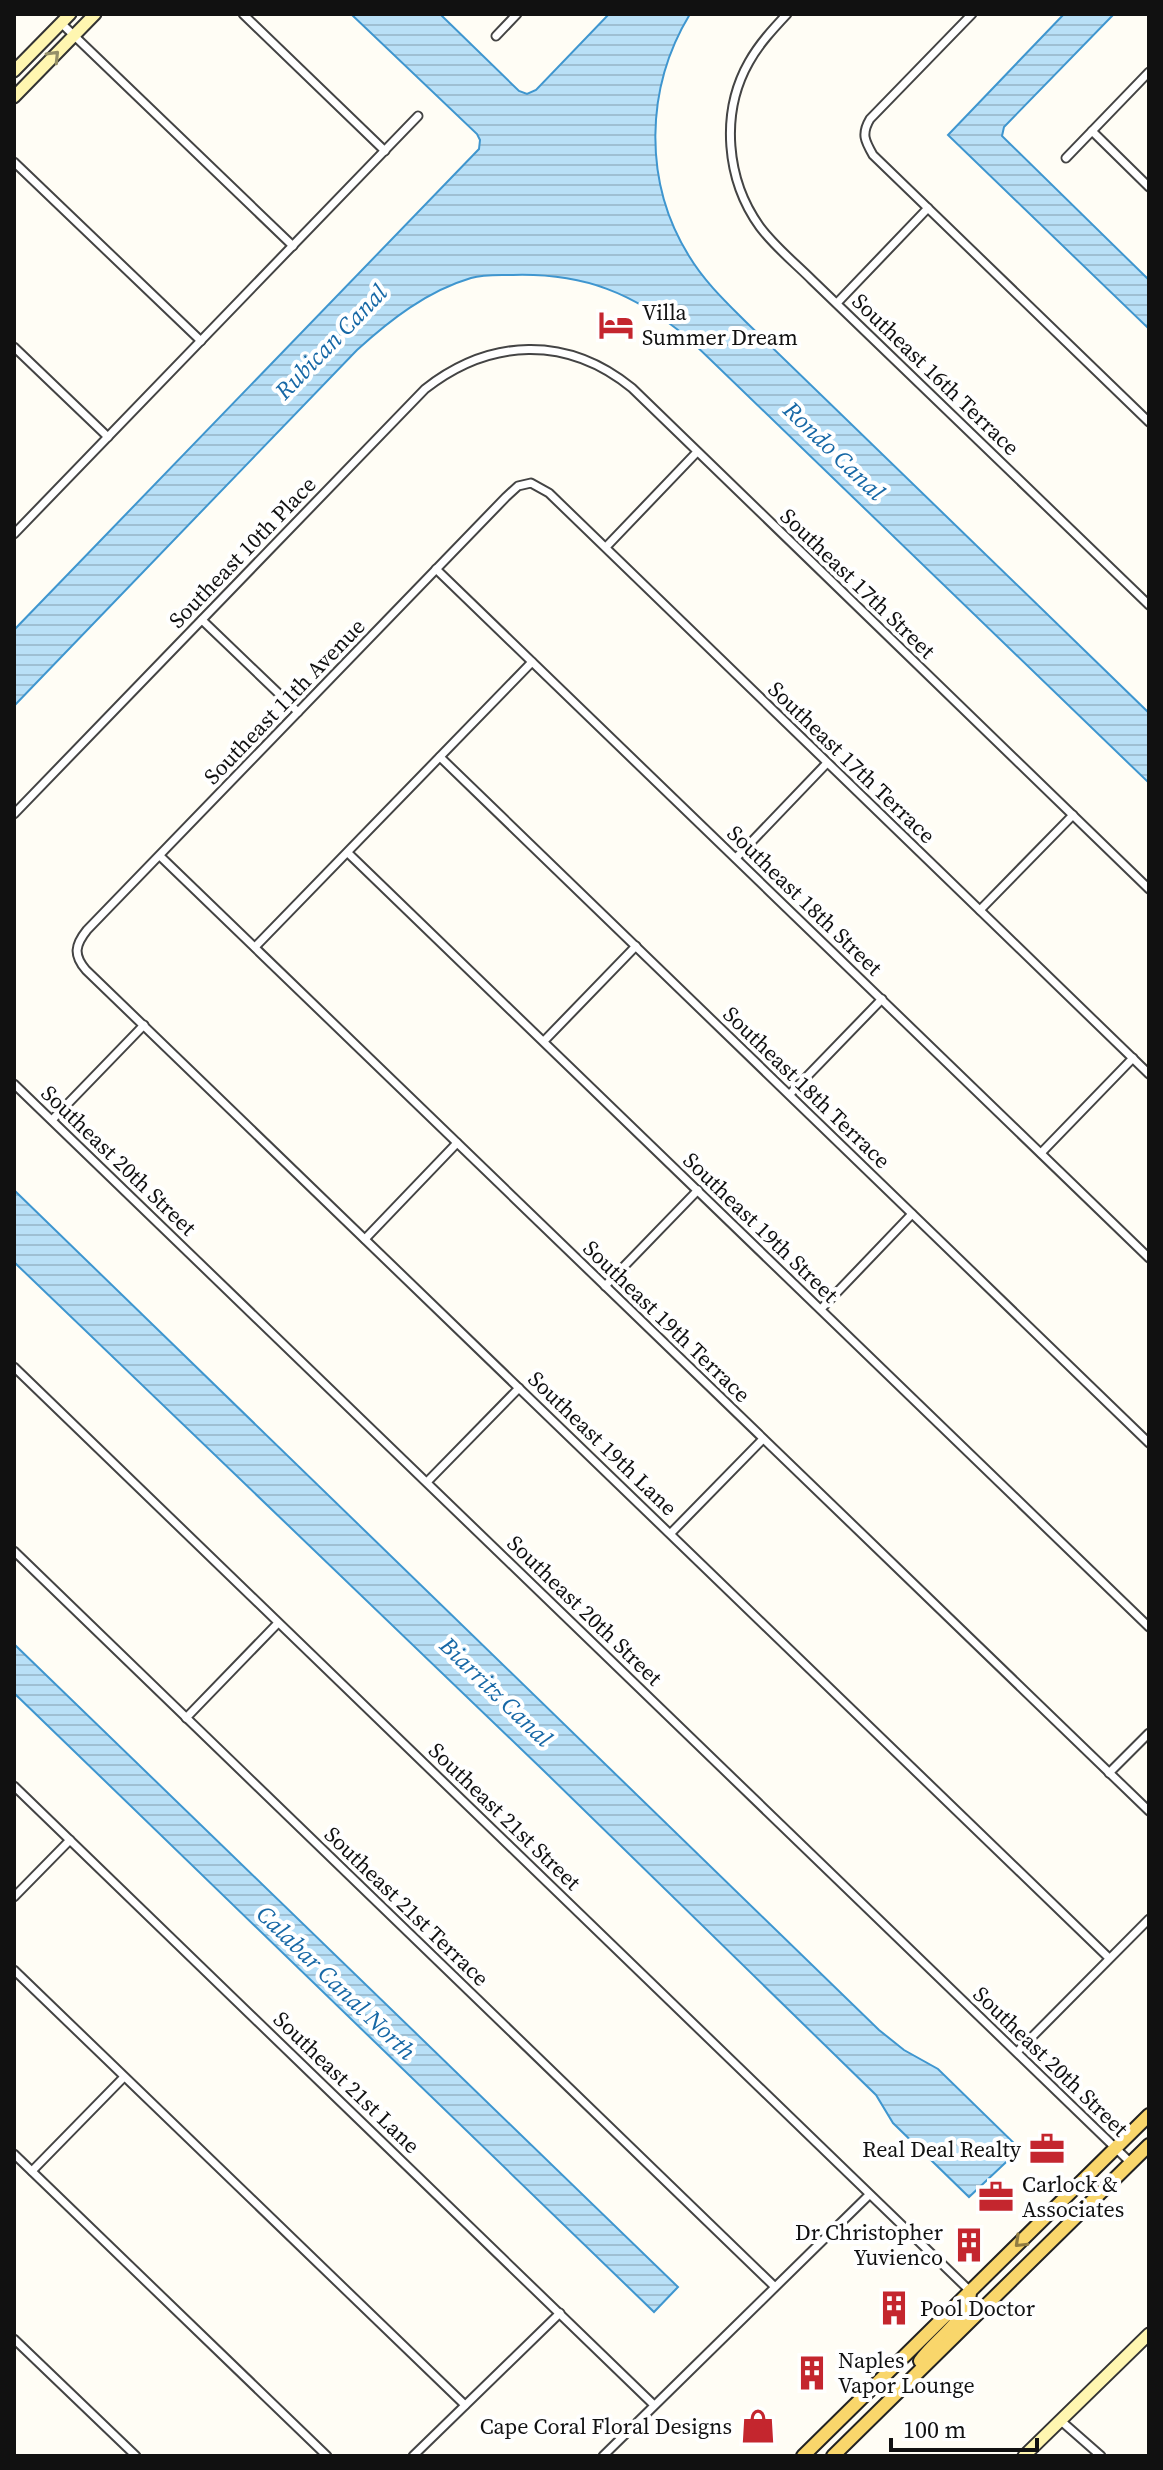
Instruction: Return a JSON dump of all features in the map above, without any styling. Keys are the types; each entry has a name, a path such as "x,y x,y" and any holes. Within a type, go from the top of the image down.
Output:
{"main road":[{"path":"14,97 95,14"},
{"path":"14,71 65,18"},
{"path":"803,2456 1149,2115"},
{"path":"833,2456 1149,2145"},
{"path":"909,2381 925,2354 965,2312 970,2291"},
{"path":"1024,2456 1149,2334"},
{"path":"814,2456 828,2432"}],"street":[{"path":"243,14 385,151"},
{"path":"496,36 517,14"},
{"name":"Southeast 16th Terrace","path":"787,14 762,42 742,77 732,115 731,148 748,208 761,228 1149,605"},
{"path":"972,14 870,119 864,129 864,139 873,155 1149,422"},
{"path":"65,18 74,35 293,246"},
{"path":"1066,158 1149,72"},
{"path":"15,532 418,116"},
{"path":"1092,131 1149,187"},
{"path":"14,162 201,341"},
{"path":"837,303 928,208"},
{"path":"14,347 108,437"},
{"name":"Southeast 17th Street","path":"518,350 557,352 603,368 632,388 1149,889"},
{"name":"Southeast 10th Place","path":"14,814 425,389 464,363 518,350"},
{"path":"606,547 697,452"},
{"name":"Southeast 17th Terrace","path":"526,483 544,489 606,547 1149,1074"},
{"name":"Southeast 11th Avenue","path":"76,950 87,930 506,497 526,483"},
{"name":"Southeast 18th Street","path":"436,569 1149,1258"},
{"path":"202,620 298,712"},
{"path":"255,947 532,662"},
{"name":"Southeast 18th Terrace","path":"440,757 1149,1443"},
{"path":"736,858 827,763"},
{"path":"980,910 1073,815"},
{"name":"Southeast 19th Street","path":"348,853 1149,1627"},
{"name":"Southeast 19th Terrace","path":"160,856 1149,1811"},
{"path":"544,1041 636,946"},
{"name":"Southeast 19th Lane","path":"76,950 81,964 1109,1958"},
{"path":"790,1094 882,999"},
{"path":"52,1120 144,1025"},
{"path":"1041,1153 1133,1058"},
{"name":"Southeast 20th Street","path":"14,1084 1131,2163"},
{"path":"365,1239 457,1143"},
{"path":"605,1286 698,1190"},
{"path":"821,1309 912,1214"},
{"name":"Southeast 21st Street","path":"14,1367 970,2291"},
{"path":"427,1482 519,1388"},
{"path":"671,1533 763,1439"},
{"name":"Southeast 21st Terrace","path":"14,1551 774,2286"},
{"path":"186,1718 278,1623"},
{"path":"1109,1773 1149,1733"},
{"name":"Southeast 21st Lane","path":"14,1786 654,2405"},
{"path":"14,1897 70,1840"},
{"path":"1017,2052 1149,1919"},
{"path":"14,1970 465,2405"},
{"path":"32,2171 124,2077"},
{"path":"14,2154 327,2456"},
{"path":"603,2456 869,2195"},
{"path":"413,2456 560,2313"},
{"path":"14,2339 136,2456"},
{"path":"1060,2420 1101,2456"}],"water":[{"path":"351,14 440,14 519,91 527,94 536,90 609,14 690,14 664,73 655,135 663,197 689,256 708,282 746,322 1149,713 1149,783 688,338 648,309 607,289 585,282 539,275 471,278 424,299 383,328 357,350 14,706 14,630 479,149 477,134"},
{"path":"1064,14 1114,14 1004,127 1002,136 1149,280 1149,329 948,135"},
{"name":"Biarritz Canal","path":"14,1190 879,2030 904,2050 938,2069 1020,2149 969,2197 893,2123 876,2095 14,1262"},
{"name":"Calabar Canal North","path":"14,1644 678,2287 654,2312 14,1693"}],"place":[{"name":"Villa Summer Dream","path":"616,325"},
{"name":"Real Deal Realty","path":"1047,2149"},
{"name":"Carlock & Associates","path":"996,2197"},
{"name":"Dr Christopher Yuvienco","path":"969,2245"},
{"name":"Pool Doctor","path":"894,2308"},
{"name":"Naples Vapor Lounge","path":"812,2373"},
{"name":"Cape Coral Floral Designs","path":"758,2426"}],"water label":[{"name":"Rubican Canal","path":"331,342"},
{"name":"Rondo Canal","path":"834,451"}]}
